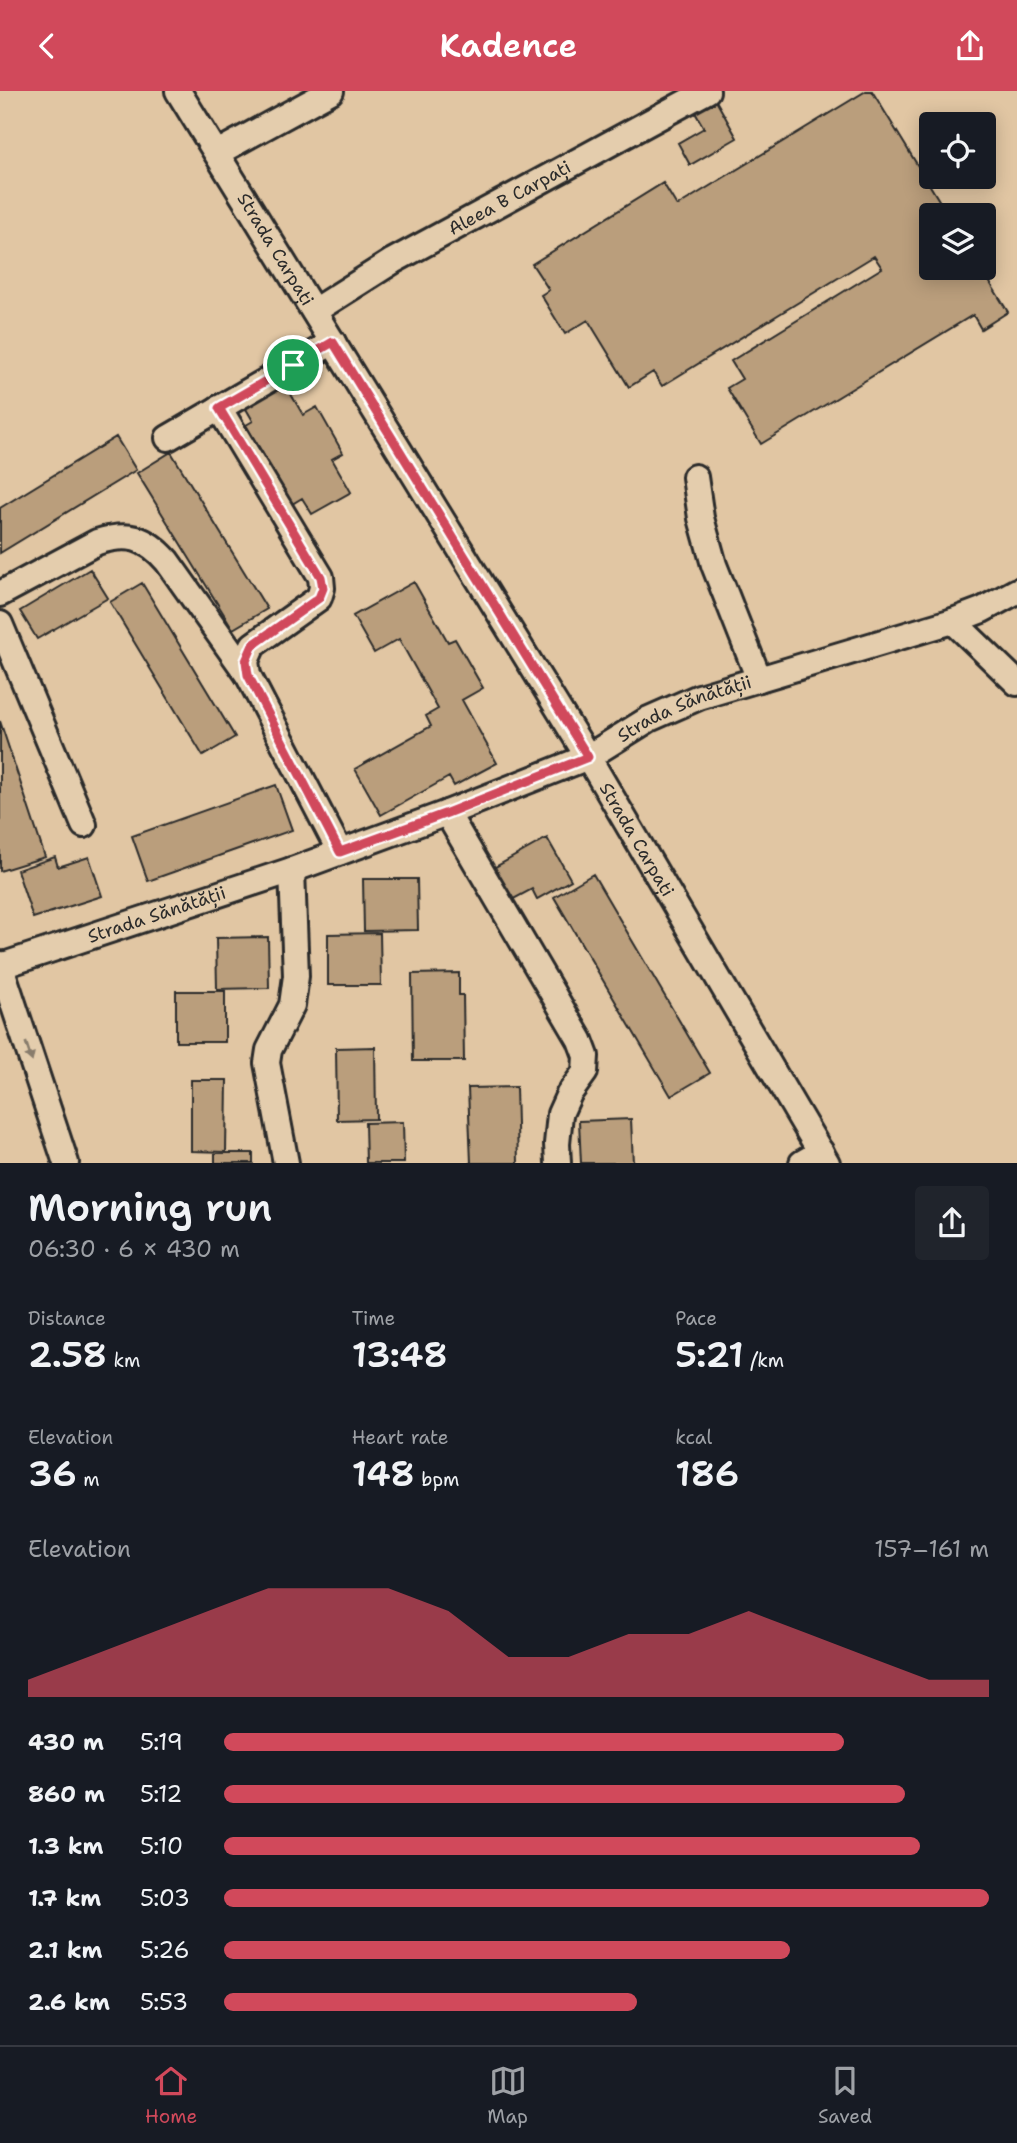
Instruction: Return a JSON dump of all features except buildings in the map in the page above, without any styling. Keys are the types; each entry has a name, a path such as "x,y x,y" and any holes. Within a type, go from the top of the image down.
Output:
{"street":[{"name":"Strada Carpați","path":"178,91 588,757 817,1160"},
{"path":"217,153 331,91"},
{"name":"Aleea B Carpați","path":"314,311 405,254 708,91"},
{"path":"168,438 333,342"},
{"path":"219,408 321,577 323,588 319,598 253,645 246,661 248,675"},
{"path":"695,477 701,519 714,565 759,679"},
{"path":"0,594 97,542 113,537 141,540 155,547 248,675 340,852"},
{"name":"Strada Sănătății","path":"0,965 292,870 447,813 588,757 661,714 699,697 953,621 982,610 1017,591"},
{"path":"953,621 1017,683"},
{"path":"0,624 84,825"},
{"path":"447,813 580,1040 586,1056 586,1072 569,1094 560,1114 558,1163"},
{"path":"286,1163 267,1063 269,1050 292,1005 296,976 292,870"},
{"path":"0,965 66,1163"}],"route":[{"path":"333,342 588,757 340,852 248,675 246,661 253,645 319,598 323,588 321,577 219,408 293,365 333,342"}]}
